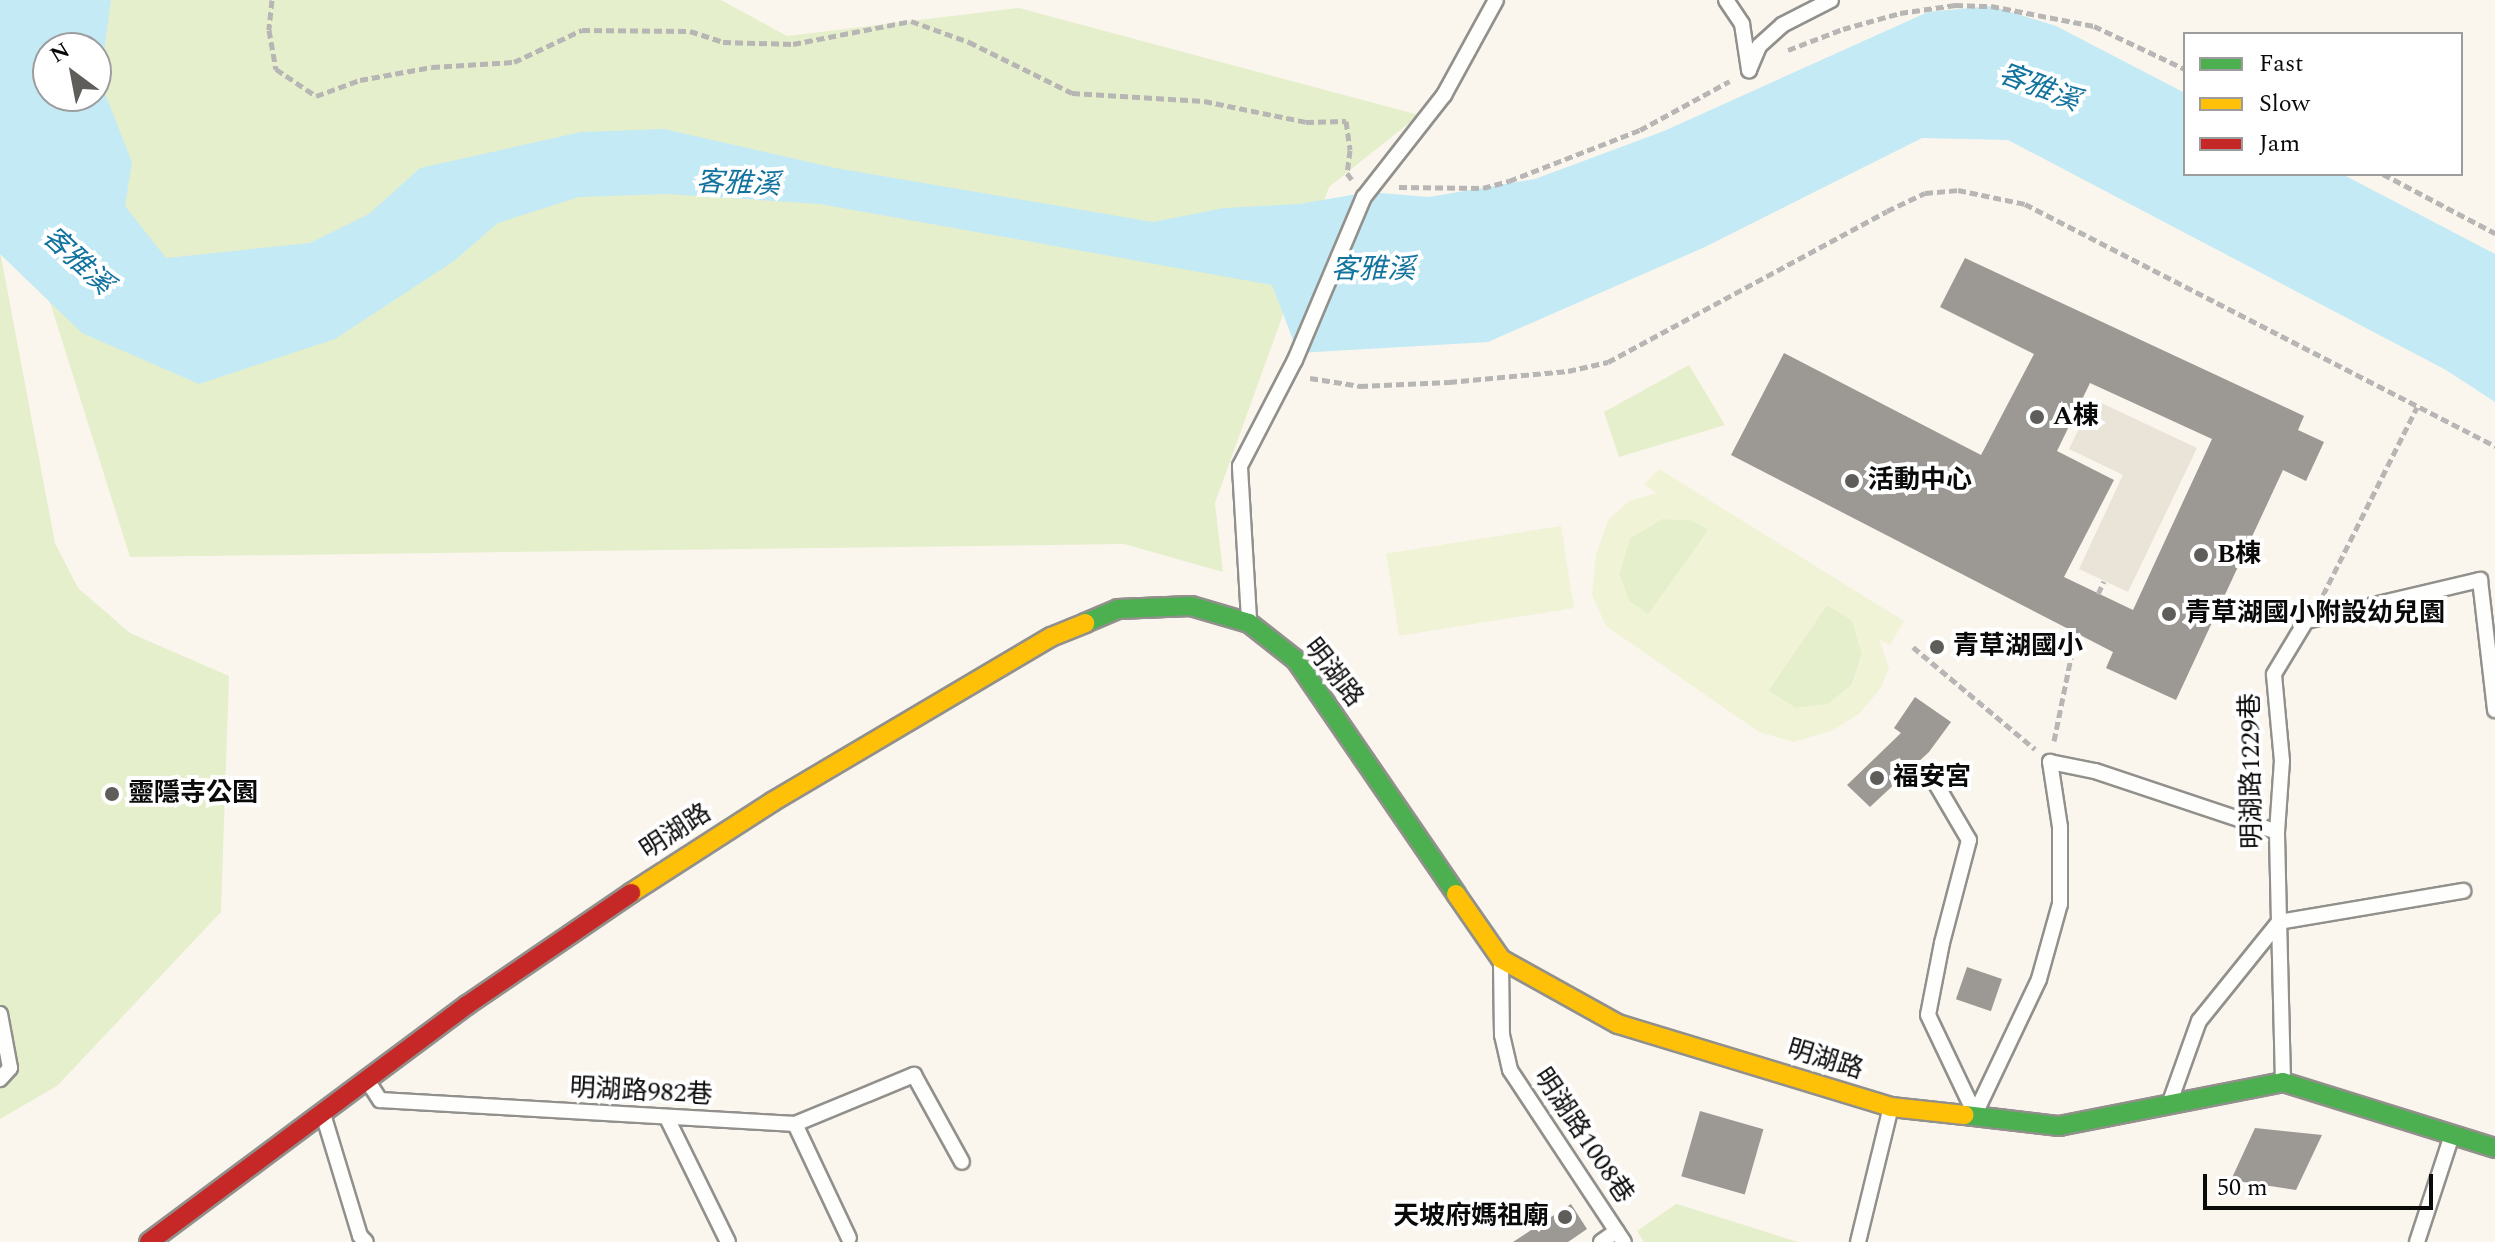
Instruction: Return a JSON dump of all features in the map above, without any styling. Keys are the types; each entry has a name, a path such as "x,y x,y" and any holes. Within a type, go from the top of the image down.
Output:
{"street":[{"name":"明湖路","path":"149,1242 322,1110 467,1005 611,905 772,802 1051,637 1118,609 1191,606 1249,623 1296,660 1501,959 1618,1024 1891,1107 1975,1114 2059,1126 2169,1107 2283,1082 2495,1148"}],"lane":[{"path":"1249,623 1240,466 1293,366 1364,197 1377,185 1444,95 1496,0"},
{"path":"1726,0 1742,24 1749,70"},
{"path":"1749,70 1759,46 1782,25 1831,0"},
{"name":"明湖路1229巷","path":"2279,922 2277,832 2282,761 2274,674 2306,621 2480,580 2495,710"},
{"path":"1975,1114 2039,979 2060,904 2060,827 2050,762 2095,771 2277,832"},
{"path":"1932,777 1969,840 1942,943 1928,1015 1975,1114"},
{"path":"2169,1107 2199,1021 2279,922 2463,891"},
{"path":"2279,922 2283,1082"},
{"name":"明湖路1008巷","path":"1501,959 1502,1035 1510,1070 1621,1236"},
{"path":"0,1014 10,1068 0,1079"},
{"name":"明湖路982巷","path":"366,1080 380,1100 795,1124 914,1075 962,1162"},
{"path":"1858,1242 1891,1107"},
{"path":"322,1110 360,1236 366,1242"},
{"path":"667,1118 728,1242"},
{"path":"795,1124 849,1238"},
{"path":"2417,1242 2453,1133"},
{"path":"1601,1242 1621,1236"}],"path":[{"path":"272,0 269,30 276,69 316,96 360,80 432,67 514,62 582,30 690,31 723,42 793,44 872,26 911,21 969,42 1072,93 1204,101 1306,122 1346,121 1350,150 1347,173 1364,197"},
{"path":"1377,185 1430,190 1483,188 1509,181 1640,130 1749,70 1843,29 1900,13 1955,5 1991,6 2094,26 2183,68"},
{"path":"2387,176 2495,233"},
{"path":"1293,366 1319,382 1360,386 1449,382 1568,371 1608,362 1887,211 1925,193 1958,190 2025,204 2495,446"},
{"path":"2324,617 2323,593 2417,407"},
{"path":"2098,594 2104,581"},
{"path":"1913,647 2050,762 2076,633"}],"green space":[{"path":"0,0 721,0 787,36 1019,8 1419,115 1329,187 1215,503 1223,572 1124,544 130,557 0,143"},
{"name":"靈隱寺公園","path":"0,251 55,543 78,588 130,633 229,676 221,912 57,1086 0,1119"},
{"path":"1689,365 1725,425 1619,457 1604,412"},
{"path":"1659,469 1904,621 1890,645 1879,639 1889,668 1880,689 1859,714 1833,730 1794,742 1759,732 1606,626 1592,595 1596,555 1608,520 1629,501 1657,493 1644,485","holes":["1662,519 1691,520 1709,530 1648,614 1629,601 1619,574 1630,538","1827,605 1852,620 1862,654 1853,685 1828,704 1796,708 1768,691"]},
{"path":"1662,519 1691,520 1709,529 1649,615 1629,601 1619,574 1630,538"},
{"path":"1561,526 1574,608 1399,636 1386,554"},
{"path":"1827,605 1852,620 1862,654 1852,685 1828,704 1796,708 1768,691"},
{"path":"1676,1204 1798,1242 1644,1242 1637,1231"}],"shaded area":[{"path":"2093,399 2197,448 2128,592 2079,569 2123,475 2069,449"}],"water":[{"name":"客雅溪","path":"0,0 111,0 107,32 32,32 32,112 112,111 132,162 125,206 166,258 310,243 369,214 420,168 581,132 664,129 835,168 1153,222 1224,208 1299,204 1369,192 1429,197 1535,179 1664,131 1928,12 1991,6 2056,26 2183,92 2183,176 2346,176 2495,254 2495,402 2446,370 2008,140 1922,138 1705,247 1488,342 1298,353 1272,285 820,204 667,194 579,197 498,223 454,261 335,339 199,384 82,333 0,254"}],"building":[{"path":"1965,258 2304,416 2298,430 2324,442 2306,481 2283,470 2176,700 2106,668 2113,652 1731,455 1784,353 1981,455 2034,354 1940,307","holes":["2090,383 2212,439 2133,610 2064,577 2114,480 2057,451"]},
{"path":"1915,697 1951,722 1929,752 1870,807 1847,785 1901,733 1894,728"},
{"path":"1967,967 2002,979 1991,1011 1956,999"},
{"path":"1700,1111 1763,1129 1745,1195 1681,1176"},
{"path":"2255,1128 2322,1135 2296,1190 2231,1180"},
{"name":"天坡府媽祖廟","path":"1571,1204 1587,1229 1568,1242 1513,1242"}],"traffic: fast":[{"path":"1085,623 1118,609 1191,606 1249,623 1296,660 1456,894"},
{"path":"1965,1115 2059,1126 2283,1082 2495,1148"}],"traffic: slow":[{"path":"631,893 772,802 1051,637 1085,623"},
{"path":"1456,894 1501,959 1618,1024 1891,1107 1965,1115"}],"traffic: jam":[{"path":"149,1242 467,1005 631,893"}],"place":[{"name":"A棟","path":"2037,417"},
{"name":"活動中心","path":"1852,481"},
{"name":"B棟","path":"2201,555"},
{"name":"青草湖國小附設幼兒園","path":"2169,614"},
{"name":"青草湖國小","path":"1937,647"},
{"name":"福安宮","path":"1877,778"},
{"name":"靈隱寺公園","path":"112,794"},
{"name":"天坡府媽祖廟","path":"1565,1217"}]}
